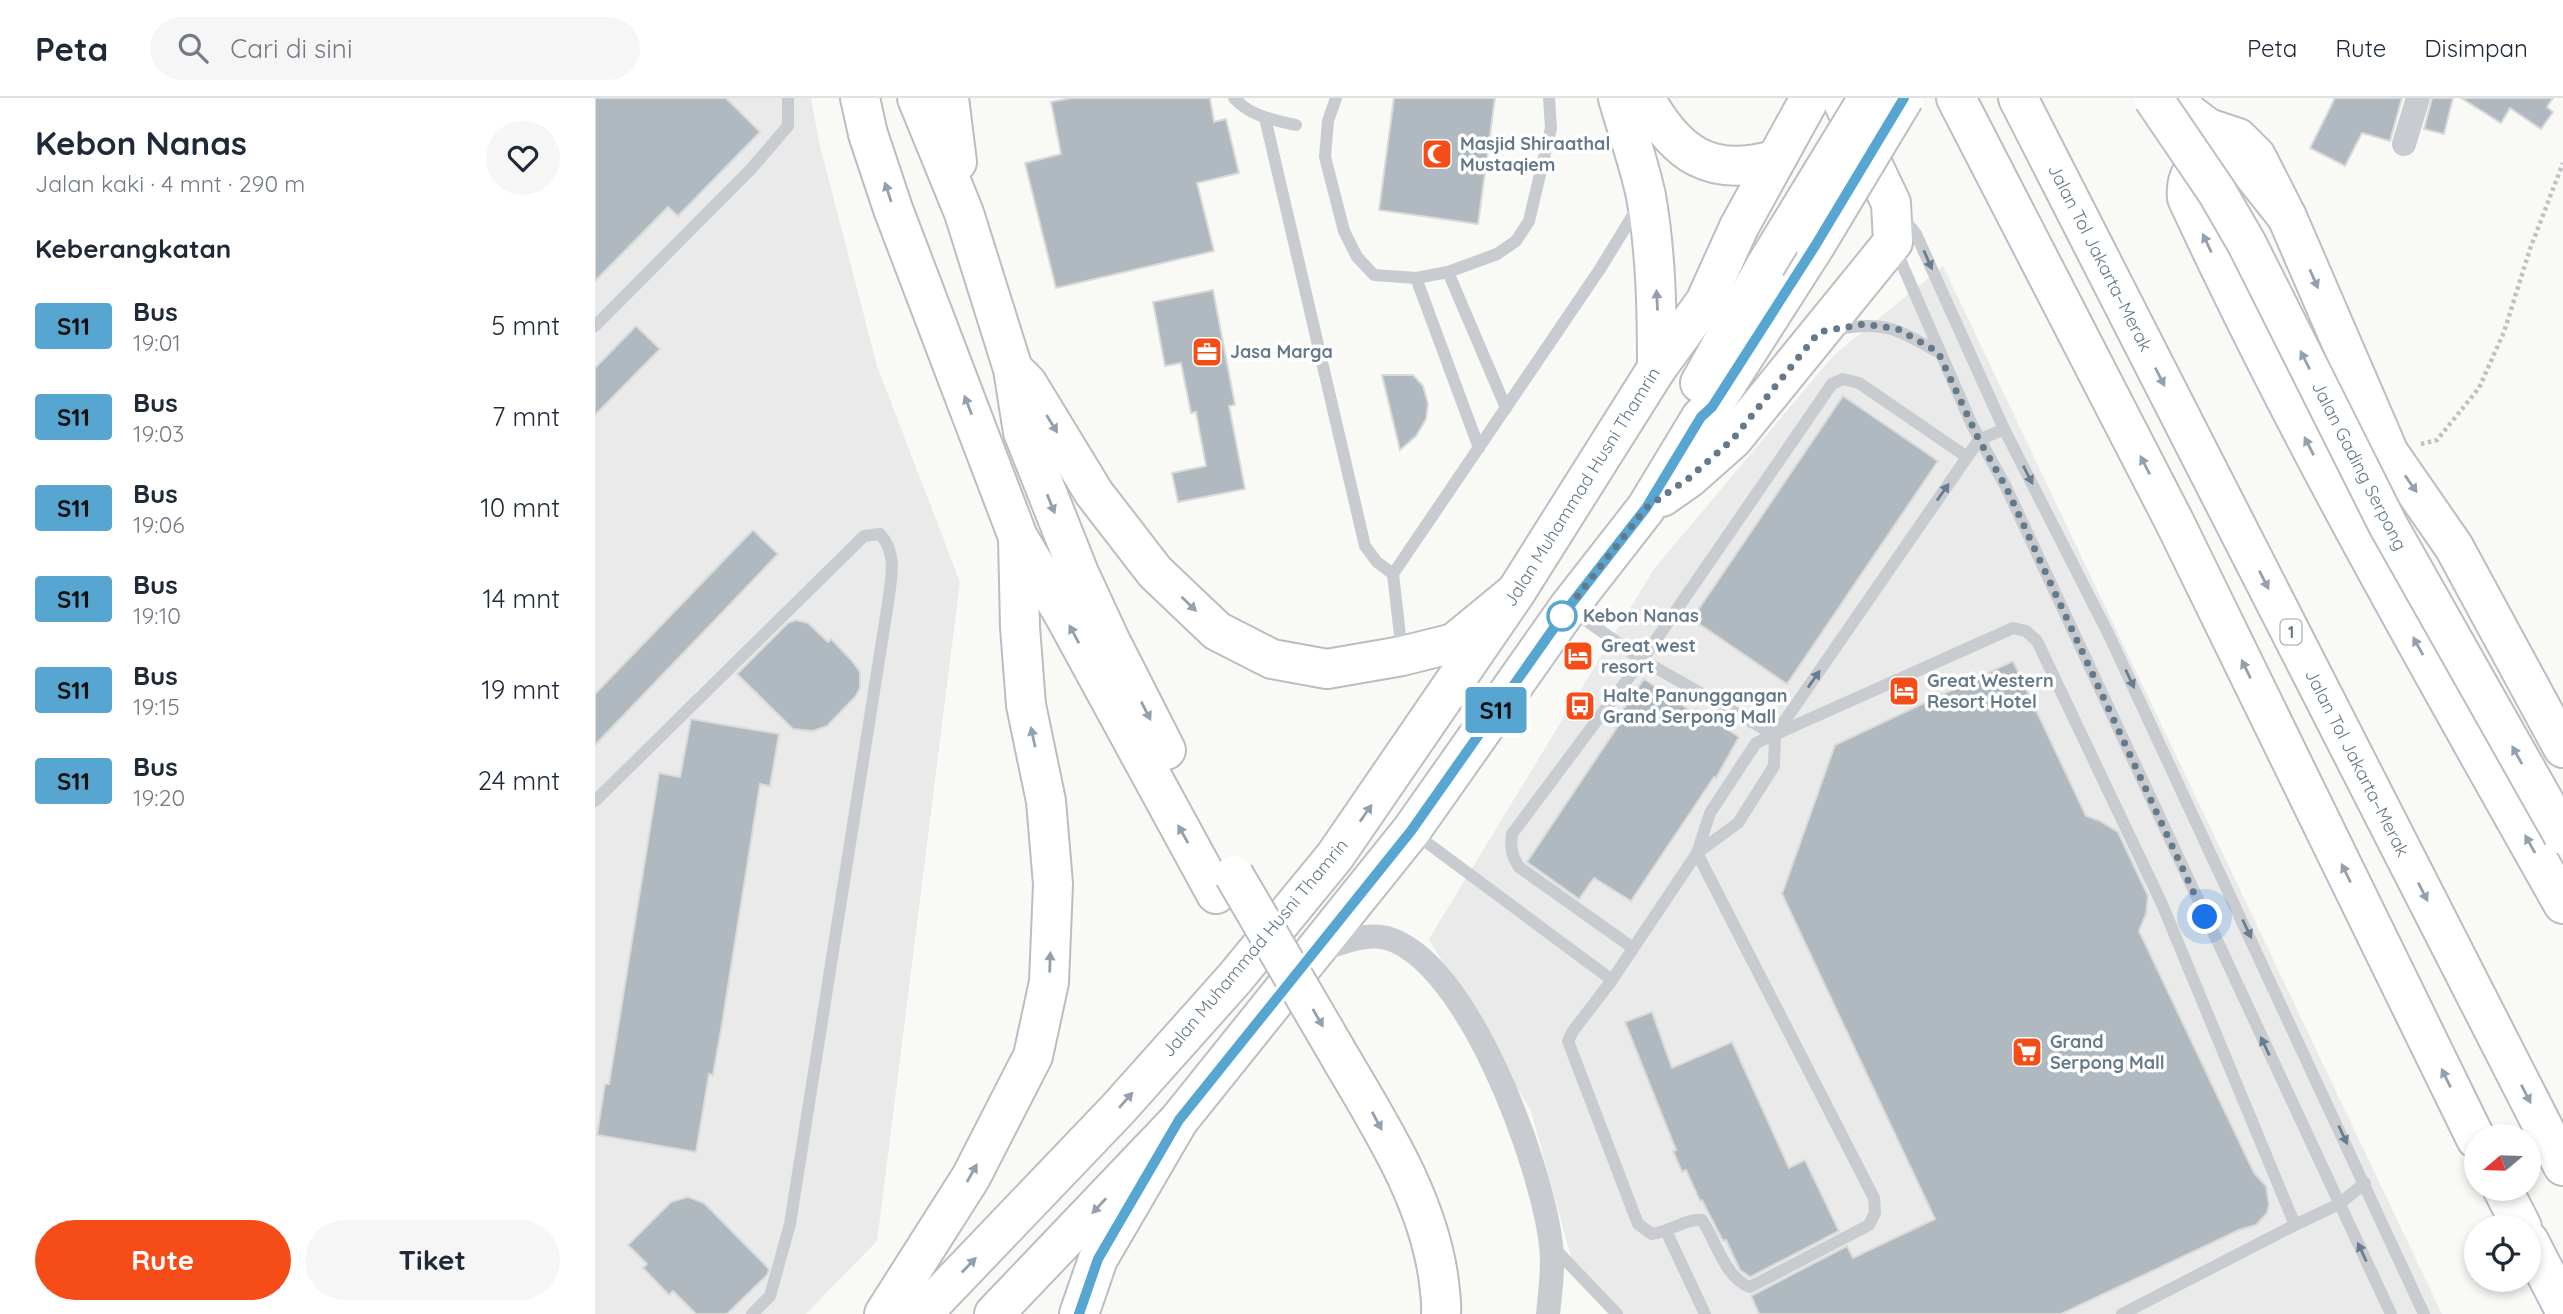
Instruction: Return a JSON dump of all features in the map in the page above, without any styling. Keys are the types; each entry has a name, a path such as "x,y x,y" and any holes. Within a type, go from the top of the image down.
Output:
{"main road":[{"path":"860,98 893,209 1018,537 1334,1072 1395,1155 1426,1224 1437,1263 1441,1314"},
{"path":"917,98 964,213 1013,369 1023,432 1079,573 1225,884"},
{"path":"949,98 964,213"},
{"path":"1618,98 1645,195 1654,253 1657,368"},
{"path":"1645,98 1670,138 1703,160 1723,166 1754,166 1775,159"},
{"path":"1753,227 1775,159 1810,98"},
{"path":"1646,508 1689,478 1733,439 1892,242 1891,203 1841,98"},
{"path":"1753,227 1847,98"},
{"path":"1701,417 1698,394 1701,378 1868,98"},
{"path":"994,1314 1179,1120 1411,831 1568,608 1646,508 1701,417 1712,407 1775,309 1904,98"},
{"path":"1956,98 2175,523 2469,1124"},
{"name":"Jalan Tol Jakarta–Merak","path":"2018,98 2563,1166"},
{"name":"Jalan Gading Serpong","path":"2153,98 2217,192 2247,244 2388,525 2563,835"},
{"name":"Jalan Gading Serpong","path":"2177,98 2188,113 2208,128 2238,138 2256,156 2287,217 2389,453 2454,547 2563,748"},
{"path":"2287,217 2237,154 2224,152 2192,168 2185,183 2187,198 2231,295 2349,522 2563,904"},
{"name":"Jalan Muhammad Husni Thamrin","path":"922,1314 1118,1109 1235,978 1335,856 1516,592 1657,368 1705,302 1720,293 1753,227"},
{"path":"1013,369 1027,383 1094,494 1155,572 1217,631 1272,659 1327,669 1402,656 1454,643 1516,592"},
{"path":"884,1314 971,1177 1033,1056 1049,982 1053,884 1046,801 1026,705 1020,627 1018,537"},
{"path":"1334,1072 1400,1228 1415,1292 1415,1314"},
{"path":"1079,1314 1098,1259 1179,1120"},
{"path":"2541,1264 2563,1307"}],"street":[{"path":"2404,144 2419,98"},
{"path":"1314,952 1367,936 1401,944 1419,954 1433,967 1472,1024 1499,1077 1522,1135 1551,1245 1548,1314"}],"lane":[{"path":"595,326 751,170 788,126 788,98"},
{"path":"1234,98 1242,107 1265,118 1296,125"},
{"path":"1336,98 1328,121 1325,157 1344,230 1357,257 1374,275 1416,278 1448,272 1497,254 1516,241 1529,221 1551,128 1549,98"},
{"path":"1265,118 1365,546 1377,562 1393,574"},
{"path":"1402,656 1393,574 1600,269 1645,195"},
{"path":"1891,203 1916,234 2004,429 2109,635 2424,1314"},
{"path":"1892,242 1938,352 1979,440 2006,487 2391,1314"},
{"path":"1448,272 1506,408"},
{"path":"1416,278 1479,448"},
{"path":"1819,332 1864,324 1898,329 1938,352"},
{"path":"1633,948 1519,867 1513,858 1510,845 1512,834 1642,660 1832,384 1843,379 1859,383 1967,457"},
{"path":"1697,853 1738,823 1774,766 1775,735 1979,440 2004,429"},
{"path":"595,801 864,536 880,534 889,544 893,559 888,603 790,1224 770,1296 752,1314"},
{"path":"1568,608 1642,660 1775,735"},
{"path":"1697,853 1874,1198 1874,1213 1869,1226 1750,1287 1741,1284 1732,1274 1702,1220 1693,1219 1667,1233 1652,1234 1638,1224 1568,1041 1697,853 1710,813 1756,743 2013,628 2026,631 2038,641 2162,904 2295,1225"},
{"path":"1411,831 1612,980"},
{"path":"2122,1314 2339,1204 2365,1183"},
{"path":"1667,1233 1705,1314"},
{"path":"1551,1245 1617,1314"}],"path":[{"path":"2389,453 2437,440 2479,388 2504,332 2530,249 2563,163"}],"shaded area":[{"path":"595,98 811,98 819,142 877,366 960,582 877,1241 806,1314 595,1314"},
{"path":"1943,266 2442,1314 1619,1314 1572,1260 1531,1111 1429,939 1654,569 1834,355"}],"building":[{"path":"595,98 726,98 760,132 678,216 668,207 595,281"},
{"path":"1071,98 1210,98 1214,122 1226,119 1239,173 1197,183 1214,251 1056,288 1025,163 1061,154 1051,102"},
{"name":"Masjid Shiraathal Mustaqiem","path":"1394,98 1495,98 1478,224 1379,210"},
{"path":"2335,98 2402,98 2390,141 2362,133 2345,166 2310,148"},
{"path":"2432,98 2453,98 2444,134 2424,129"},
{"path":"2461,98 2553,98 2547,107 2553,112 2541,129 2510,108 2501,123"},
{"path":"1213,290 1235,405 1229,406 1245,489 1178,502 1172,473 1206,466 1196,412 1191,413 1181,363 1165,366 1153,302"},
{"path":"636,326 660,349 595,415 595,368"},
{"path":"1382,375 1413,375 1423,386 1428,404 1426,419 1416,436 1400,450"},
{"path":"1843,396 1938,461 1787,684 1692,619"},
{"path":"753,530 778,554 595,745 595,694"},
{"path":"796,620 808,623 828,642 831,639 860,672 860,688 856,696 827,726 813,731 793,729 737,674 788,623"},
{"name":"Grand Serpong Mall","path":"2013,661 2086,816 2118,832 2148,896 2146,914 2139,931 2254,1173 2266,1186 2269,1204 2267,1213 2256,1225 2239,1230 2061,1314 1759,1314 1751,1296 1847,1246 1853,1258 1935,1219 1782,894 1835,745"},
{"path":"1644,679 1694,713 1696,709 1739,737 1716,778 1714,777 1631,901 1594,878 1579,899 1527,862 1622,720 1618,717"},
{"path":"691,719 779,734 770,786 760,784 722,1024 713,1075 709,1074 696,1152 597,1135 605,1084 609,1084 659,773 680,777"},
{"path":"1652,1012 1672,1068 1732,1042 1789,1168 1805,1160 1839,1231 1750,1277 1740,1270 1726,1240 1723,1241 1702,1200 1700,1201 1686,1170 1682,1172 1673,1151 1676,1150 1625,1022"},
{"path":"688,1197 704,1203 769,1269 767,1275 727,1314 696,1314 673,1291 669,1295 643,1268 647,1264 628,1245 671,1202"}],"bus line":[{"name":"S11","path":"1079,1314 1098,1259 1179,1120 1411,831 1568,608 1646,508 1701,417 1712,407 1815,246 1904,98"}],"place":[{"name":"Masjid Shiraathal Mustaqiem","path":"1437,154"},
{"name":"Jasa Marga","path":"1207,352"},
{"name":"Kebon Nanas","path":"1562,616"},
{"name":"Great west resort","path":"1578,656"},
{"name":"Great Western Resort Hotel","path":"1904,691"},
{"name":"Halte Panunggangan Grand Serpong Mall","path":"1580,706"},
{"name":"Grand Serpong Mall","path":"2027,1052"}],"route":[{"path":"1562,616 1646,508 1689,478 1733,439 1819,332 1864,324 1898,329 1938,352 1979,440 2006,487 2205,917"}]}
